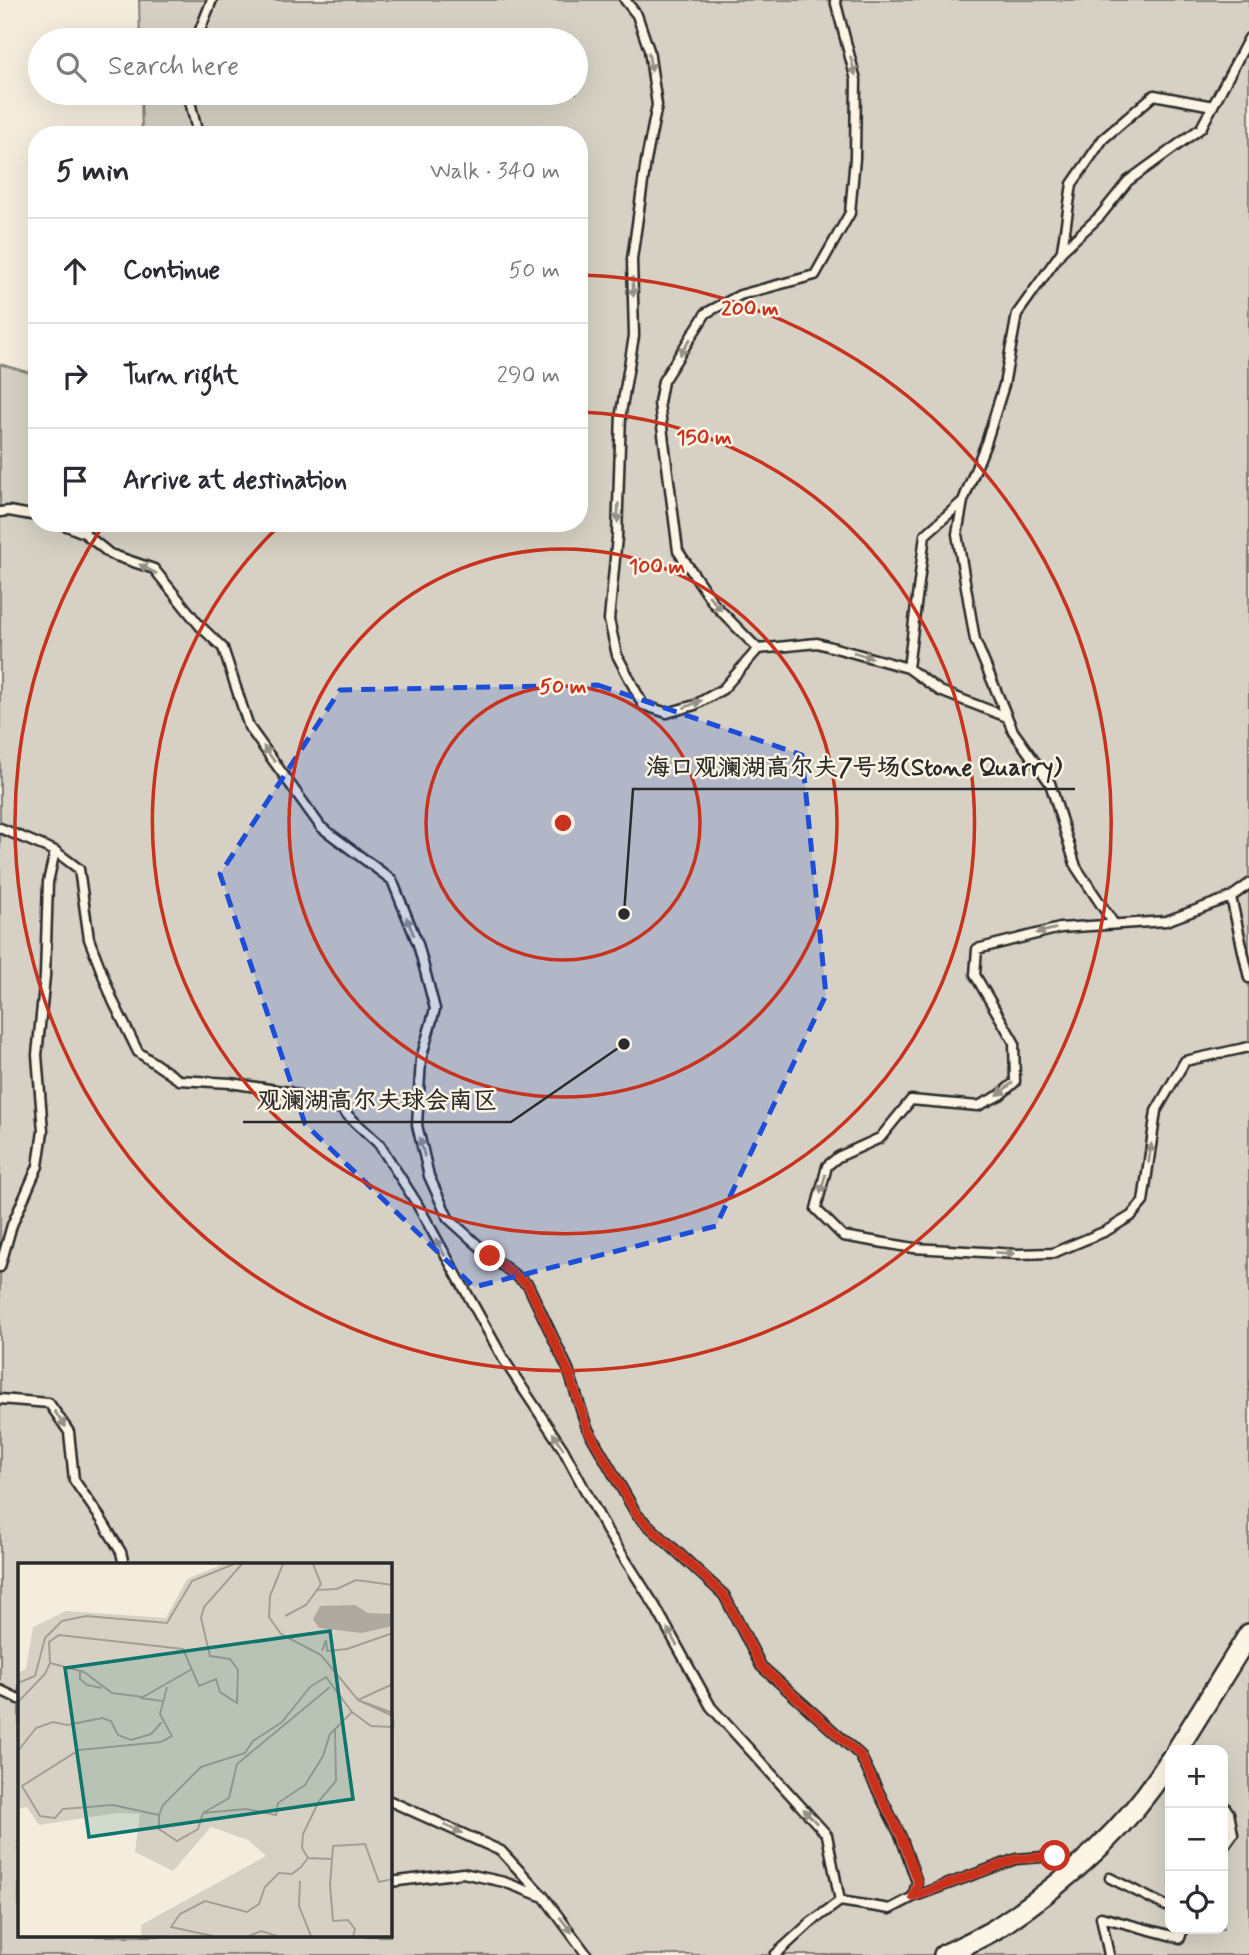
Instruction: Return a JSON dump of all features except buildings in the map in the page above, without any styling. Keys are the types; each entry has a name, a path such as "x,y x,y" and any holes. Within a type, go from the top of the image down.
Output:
{"street":[{"path":"1180,1745 1249,1634"},
{"path":"944,1955 996,1929 1082,1866 1155,1784 1165,1768"}],"lane":[{"path":"201,28 212,0"},
{"path":"625,0 637,15 649,50 657,105 632,259 634,336 621,413 617,537 609,620 617,655 643,705 667,713 695,705 723,689 758,649 817,643 908,668 940,691 1007,717"},
{"path":"758,649 715,604 678,551 659,403 663,381 706,313 740,295 815,275 850,213 855,158 856,80 835,0"},
{"path":"1114,924 1076,867 1050,783 1013,731 975,640 957,534 964,501 1004,384 1017,314 1062,251 1100,216 1128,181 1201,128 1249,38"},
{"path":"1062,251 1072,184 1103,139 1154,95 1213,106"},
{"path":"191,105 196,126"},
{"path":"908,668 925,535 964,501"},
{"path":"0,512 28,514"},
{"path":"89,532 110,554 153,569 200,626 223,648 249,727 321,827 392,880 418,944 435,1009 421,1059 416,1125 429,1176 448,1217 490,1256 528,1285 568,1370 587,1428 637,1515 724,1595 761,1666 860,1755 901,1836 918,1882 913,1897"},
{"path":"0,828 55,851 79,869 89,939 113,1001 138,1052 179,1080 289,1091 341,1109 379,1144 415,1202 504,1360 564,1449 607,1531 655,1606 711,1707 827,1835 840,1901"},
{"path":"0,1267 12,1226 38,1167 43,1131 37,1055 45,976 48,882 55,851"},
{"path":"1249,884 1231,897 1166,921 1060,928 976,949 975,975 1014,1042 1015,1082 1000,1095 978,1105 911,1100 880,1138 838,1157 827,1166 816,1209 843,1236 914,1248 1017,1254 1053,1253 1106,1231 1130,1216 1143,1202 1156,1111 1185,1061 1249,1047"},
{"path":"1231,897 1249,978"},
{"path":"0,1399 49,1403 69,1432 74,1480 101,1518 121,1552 124,1563"},
{"path":"0,1690 18,1699"},
{"path":"392,1802 501,1851 544,1896 587,1955"},
{"path":"1228,1813 1233,1834 1228,1840"},
{"path":"775,1955 810,1923 840,1901 890,1909 913,1897 1016,1859 1055,1856"},
{"path":"392,1882 463,1873 504,1882 544,1896"},
{"path":"1110,1878 1165,1906"},
{"path":"1109,1955 1101,1917 1180,1938 1181,1934"}],"highlighted area":[{"path":"598,685 802,755 826,995 716,1226 474,1287 305,1124 220,874 340,690"}],"shaded area":[{"path":"139,0 1249,0 1249,1955 0,1955 0,364 28,372 28,532 588,532 588,126 142,126 141,105 588,105 588,28 140,28"}],"place":[{"name":"海口观澜湖高尔夫7号场(Stone Quarry)","path":"624,914"},
{"name":"观澜湖高尔夫球会南区","path":"624,1044"}],"route":[{"path":"490,1256 528,1285 568,1370 587,1428 637,1515 724,1595 761,1666 860,1755 901,1836 918,1882 913,1897 1016,1859 1055,1856"}]}
